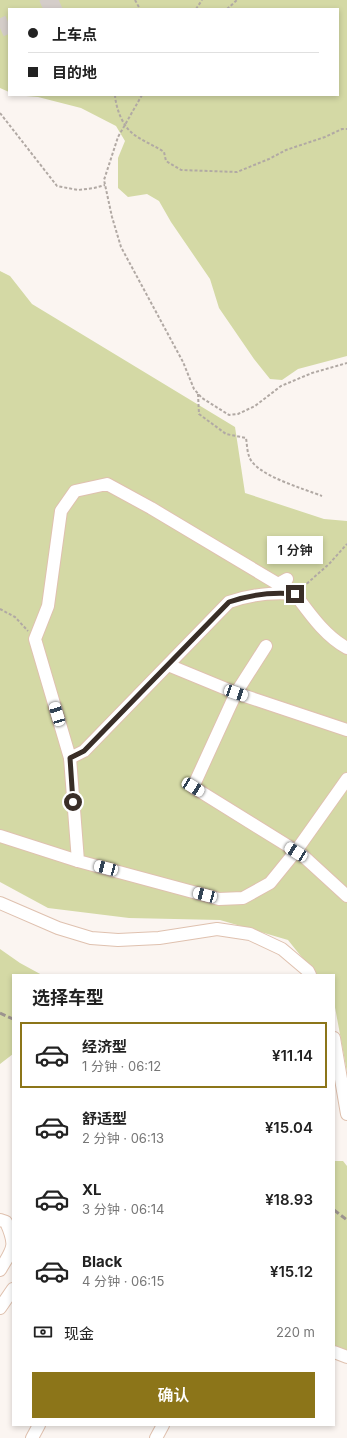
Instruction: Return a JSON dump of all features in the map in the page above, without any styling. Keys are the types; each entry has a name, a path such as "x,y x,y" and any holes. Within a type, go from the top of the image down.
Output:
{"street":[{"path":"78,861 70,758 35,639 48,606 61,511 75,491 107,484 152,508 278,584 287,579"},
{"path":"70,758 84,751 229,602 242,598 284,593 295,594 313,619 336,642 347,648"},
{"path":"266,646 236,693 193,787 296,852 347,896"},
{"path":"168,665 236,693 347,730"},
{"path":"0,836 78,861 219,899 244,898 270,883 296,852 347,779"},
{"path":"0,903 58,928 91,938 118,940 159,938 217,929 250,934 282,950 308,971 310,974"},
{"path":"335,1044 347,1114"},
{"path":"0,1220 6,1222 12,1235"},
{"path":"0,1270 12,1250"},
{"path":"0,1308 12,1290"},
{"path":"335,1352 347,1357"},
{"path":"32,1438 38,1426"},
{"path":"156,1438 162,1426"}],"path":[{"path":"228,8 237,0"},
{"path":"115,96 116,105 124,124 134,136 164,152 166,161 181,170 237,172 269,159 286,150 325,137 342,129 347,129"},
{"path":"141,96 124,124 118,137 104,180 112,217 121,247 183,362 194,389 202,398 229,415 238,414 255,406 281,386 312,373 347,363"},
{"path":"0,113 57,186 78,190 94,188 105,184"},
{"path":"198,393 199,414 226,434 246,438 249,458 257,468 270,476 322,496"},
{"path":"295,594 329,564 347,544"},
{"path":"0,609 15,617 35,639"}],"green space":[{"path":"0,0 347,0 347,356 298,369 282,380 270,379 254,359 219,308 210,279 171,222 159,201 147,194 128,197 118,188 118,158 125,141 116,126 81,108 38,97 26,96 339,96 339,8 8,8 8,92 0,88"},
{"path":"0,271 10,276 32,304 235,427 245,493 324,519 347,521 347,1072 335,1007 335,974 315,974 288,940 220,920 129,918 48,908 0,882"},
{"path":"0,949 20,963 40,974 12,974 12,1055 0,1064"},
{"path":"335,1161 343,1161 347,1166 347,1356 335,1350"}],"tunnel":[{"path":"45,8 63,0"},
{"path":"0,28 8,24"}],"railway":[{"path":"0,1013 12,1019"},
{"path":"335,1211 347,1220"}],"route":[{"path":"73,802 70,758 84,751 229,602 242,598 284,593 295,594"}]}
